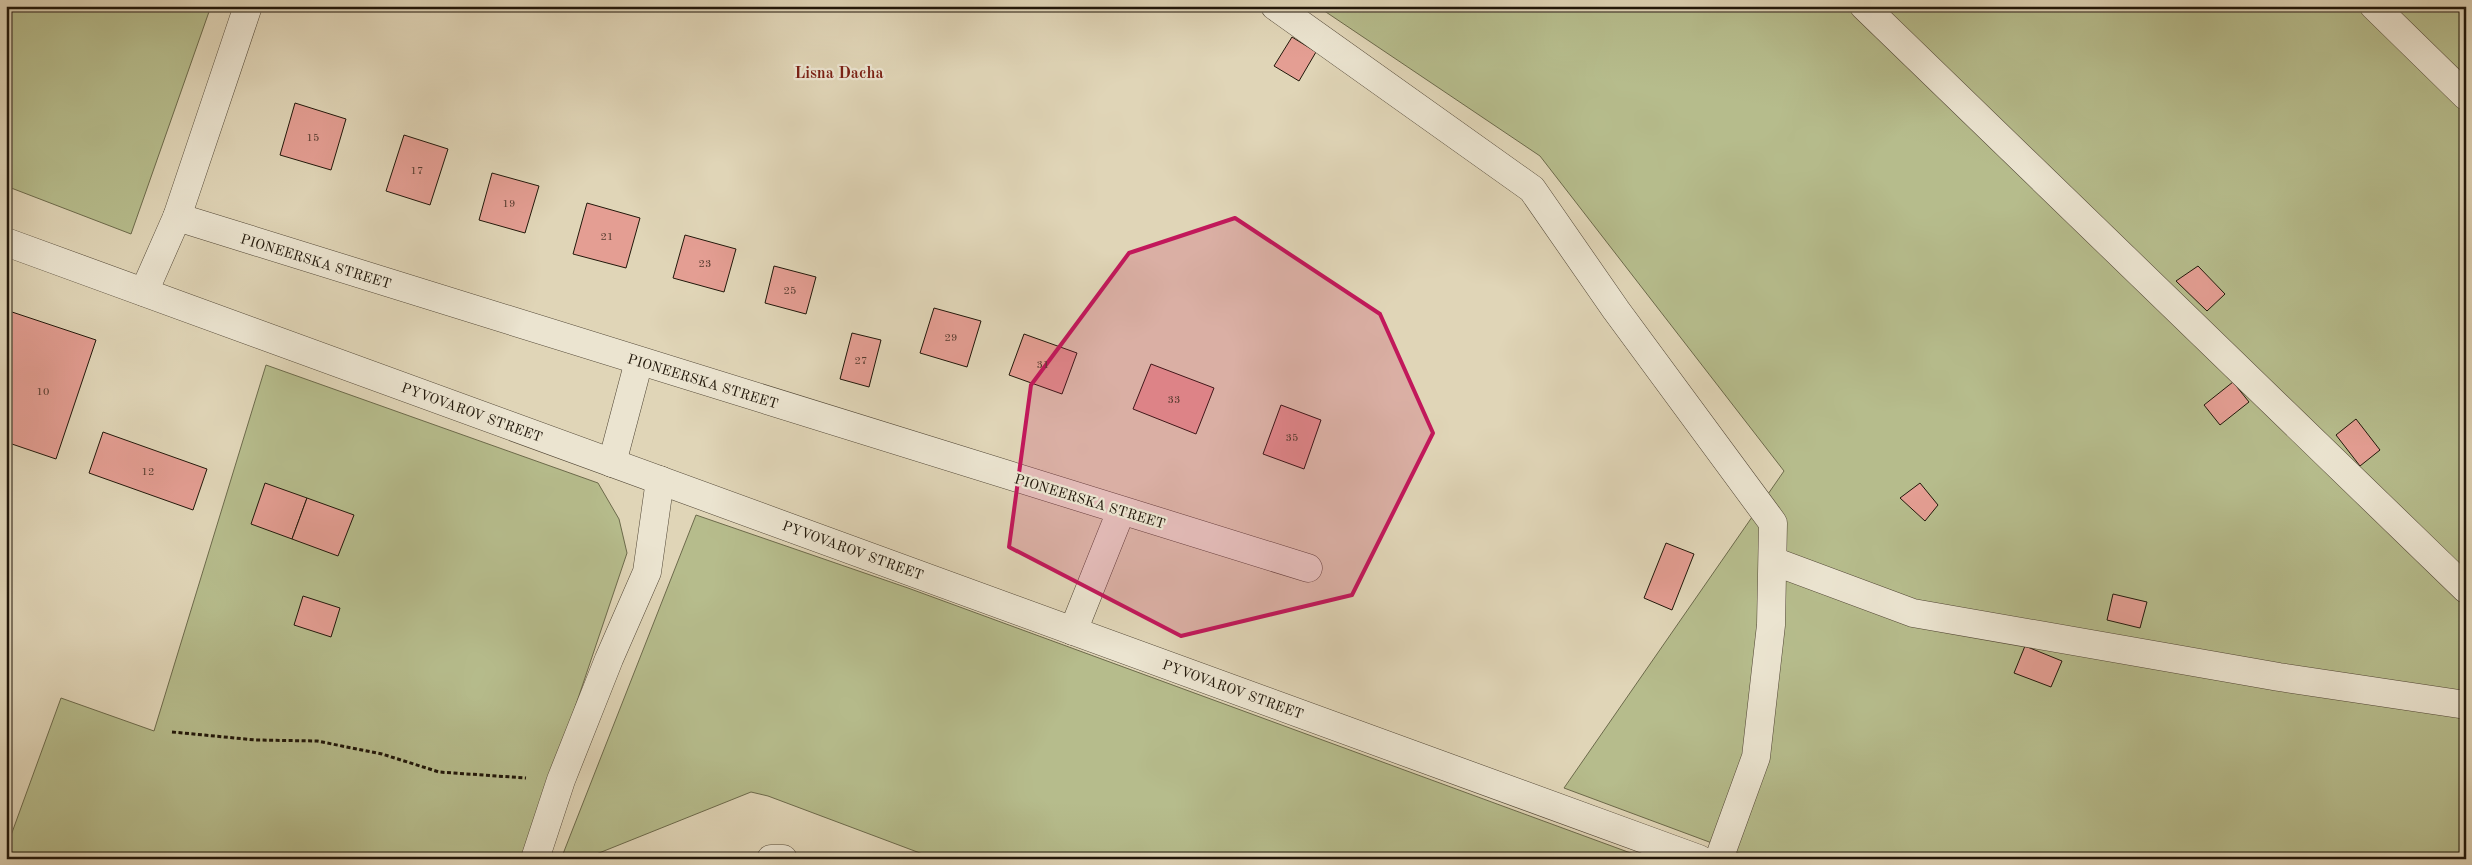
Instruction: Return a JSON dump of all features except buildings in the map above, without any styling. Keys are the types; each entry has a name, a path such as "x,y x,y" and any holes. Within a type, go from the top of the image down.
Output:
{"street":[{"path":"144,292 177,217 248,6"},
{"path":"1275,6 1532,189 1616,310 1773,523 1772,625 1756,757 1719,859"},
{"path":"1864,6 2466,589"},
{"path":"2374,6 2466,96"},
{"name":"PIONEERSKA STREET","path":"177,217 1308,568"},
{"name":"PYVOVAROV STREET","path":"6,242 1699,859"},
{"path":"612,463 639,361"},
{"path":"535,859 561,780 646,572 660,480"},
{"path":"1073,631 1121,511"},
{"path":"1773,561 1913,613 2279,676 2466,705"},
{"path":"771,859 783,859"}],"path":[{"path":"172,732 256,740 318,741 382,754 440,772 561,780"}],"highlighted area":[{"path":"1235,218 1380,314 1433,433 1352,595 1181,636 1009,547 1031,385 1129,253"}],"green space":[{"path":"6,6 211,6 131,234 6,186"},
{"path":"1317,6 2466,6 2466,859 1755,859 1564,788 1784,471 1540,156"},
{"path":"266,365 598,483 619,519 627,553 524,859 6,859 6,849 61,698 154,731"},
{"path":"696,515 908,588 1647,859 936,859 768,796 751,792 584,859 561,859"}],"district":[{"name":"Lisna Dacha","path":"839,72"}]}
